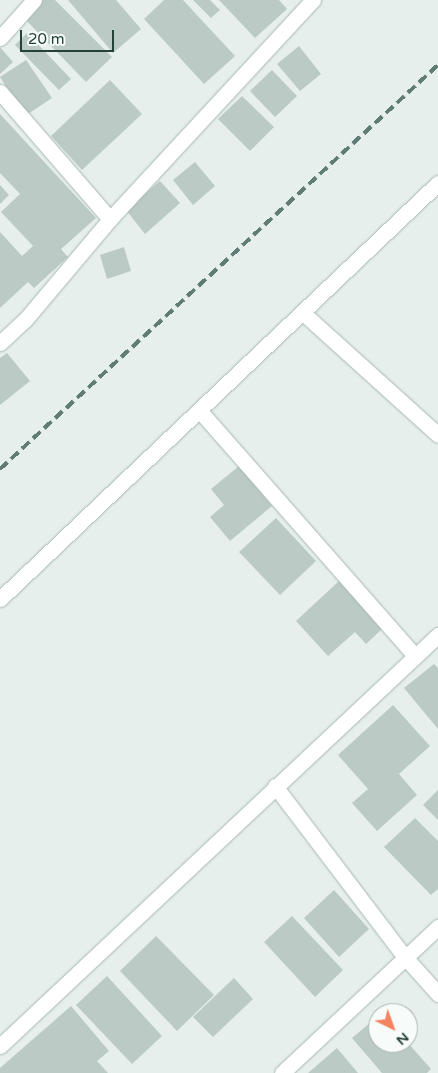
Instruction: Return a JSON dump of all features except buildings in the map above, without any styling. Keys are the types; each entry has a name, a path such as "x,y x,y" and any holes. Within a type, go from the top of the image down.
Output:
{"street":[{"path":"0,38 34,0"},
{"path":"0,342 25,320 110,219 313,0"},
{"path":"0,92 110,219"},
{"path":"0,599 438,183"},
{"path":"302,312 438,435"},
{"path":"199,410 414,655"},
{"path":"0,1046 414,655 438,635"},
{"path":"275,786 405,957 438,994"},
{"path":"282,1073 438,927"}],"railway":[{"path":"0,469 438,65"}]}
